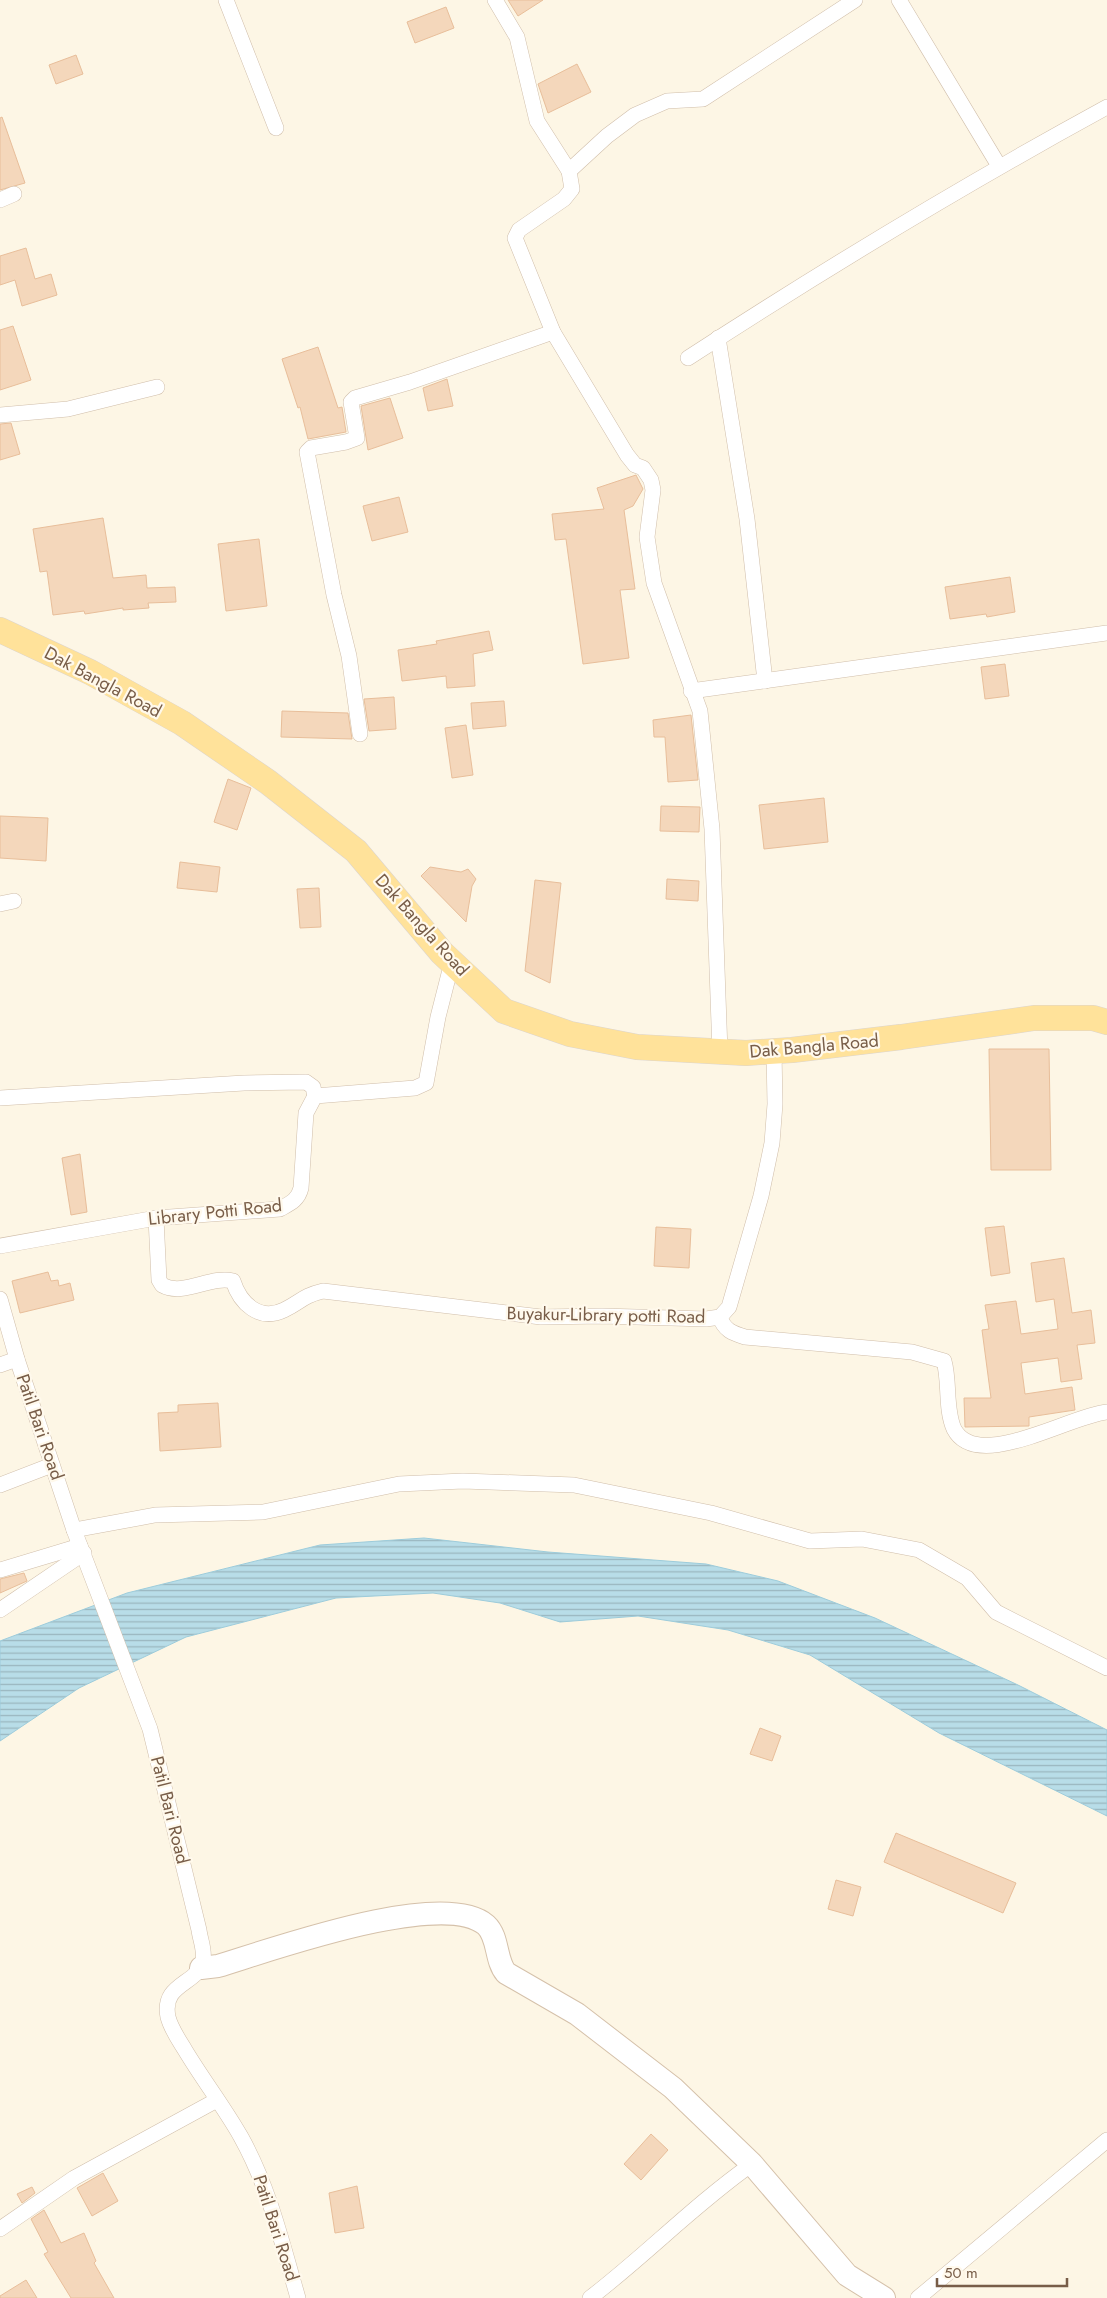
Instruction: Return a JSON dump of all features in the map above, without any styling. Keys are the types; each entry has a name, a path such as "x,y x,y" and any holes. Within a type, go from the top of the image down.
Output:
{"main road":[{"name":"Dak Bangla Road","path":"0,630 99,676 182,724 268,782 356,851 452,962 504,1011 570,1034 637,1047 720,1052 774,1052 1034,1018 1092,1018 1107,1022"}],"street":[{"path":"226,0 276,128"},
{"path":"495,0 517,37 537,121 569,171 572,189 564,199 519,230 516,238 553,332 626,455 634,465 643,468 651,480 653,490 647,537 654,584 691,691 700,711 712,829 720,1052"},
{"path":"569,171 607,136 635,115 667,101 703,100 855,0"},
{"path":"899,0 999,166"},
{"path":"688,358 799,286 999,166 1107,107"},
{"path":"360,734 349,656 334,595 307,452 311,448 346,442 357,438 351,410 351,402 354,398 410,382 553,332"},
{"path":"718,338 747,519 765,681"},
{"path":"0,415 68,409 157,387"},
{"path":"691,691 1107,632"},
{"path":"0,1098 234,1083 306,1082 312,1088 315,1096 415,1088 426,1084 438,1017 452,962"},
{"name":"Buyakur-Library potti Road","path":"156,1218 159,1280 162,1285 177,1288 225,1279 233,1281 241,1300 258,1312 279,1312 305,1295 323,1291 541,1317 602,1316 706,1319 720,1317 729,1307 760,1196 772,1143 774,1052"},
{"name":"Library Potti Road","path":"0,1246 156,1218 280,1209 299,1197 306,1113 315,1096"},
{"name":"Patil Bari Road","path":"0,1299 17,1359 74,1530 150,1729 199,1930 204,1956 201,1968 174,1990 169,1998 168,2016 172,2028 241,2136 264,2182 298,2298"},
{"path":"720,1317 722,1324 730,1332 745,1337 912,1352 944,1361 954,1429 961,1437 975,1445 1011,1444 1045,1430 1107,1412"},
{"path":"0,1365 17,1359"},
{"path":"0,1484 52,1465"},
{"path":"74,1530 155,1515 263,1512 399,1484 463,1481 574,1485 711,1513 810,1541 862,1539 919,1550 967,1578 996,1612 1107,1668"},
{"path":"0,1570 84,1553"},
{"path":"0,1610 84,1553"},
{"path":"201,1968 218,1966 382,1920 452,1912 472,1916 490,1930 501,1968 506,1973 577,2014 673,2088 752,2164 847,2275 884,2298"},
{"path":"0,2229 74,2178 217,2100"},
{"path":"918,2298 1107,2140"},
{"path":"590,2298 621,2275 715,2190 752,2164"}],"water":[{"path":"424,1538 548,1552 706,1564 778,1581 875,1618 1018,1685 1107,1730 1107,1816 939,1733 810,1655 728,1630 638,1616 560,1622 500,1603 433,1593 336,1598 186,1637 79,1688 0,1741 0,1641 127,1593 320,1545"}],"building":[{"path":"508,0 543,0 518,16"},
{"path":"446,7 454,28 415,43 407,22"},
{"path":"76,55 83,74 56,84 49,65"},
{"path":"577,64 591,92 548,113 538,84"},
{"path":"2,117 25,183 0,190 0,118"},
{"path":"26,248 35,279 51,274 57,295 22,306 15,280 0,285 0,256"},
{"path":"13,326 31,380 0,390 0,330"},
{"path":"318,347 338,408 342,407 346,432 308,439 300,407 298,408 282,359"},
{"path":"447,379 453,406 428,411 423,388"},
{"path":"390,398 403,438 368,450 361,406"},
{"path":"11,423 20,454 0,460 0,424"},
{"path":"636,475 643,489 633,506 624,510 635,589 620,590 629,658 583,664 566,539 555,540 552,514 604,509 597,488"},
{"path":"399,497 408,532 372,541 363,506"},
{"path":"103,518 113,578 146,575 147,588 175,587 176,602 148,603 149,608 123,610 123,608 85,614 84,611 53,615 47,571 40,572 33,529"},
{"path":"259,539 267,606 226,611 218,544"},
{"path":"1010,577 1015,612 987,617 986,614 950,619 945,587"},
{"path":"489,631 493,650 473,654 475,686 447,688 446,676 402,681 398,650 437,644 436,641"},
{"path":"1005,664 1009,696 985,699 981,667"},
{"path":"394,697 396,729 369,731 364,699"},
{"path":"504,701 506,726 473,729 471,703"},
{"path":"282,711 348,713 352,739 281,737"},
{"path":"691,715 698,780 668,782 665,737 654,737 653,720"},
{"path":"466,725 473,775 452,778 445,728"},
{"path":"228,779 251,788 237,830 214,822"},
{"path":"824,798 828,842 764,849 759,805"},
{"path":"661,806 700,807 699,832 660,831"},
{"path":"0,816 48,818 46,861 0,858"},
{"path":"180,862 220,867 217,892 177,888"},
{"path":"430,867 461,872 468,869 476,879 472,886 466,922 421,876"},
{"path":"667,879 699,881 698,901 666,899"},
{"path":"535,880 561,883 550,983 525,971"},
{"path":"319,888 321,927 300,928 297,889"},
{"path":"989,1049 1049,1049 1051,1170 991,1170"},
{"path":"80,1154 87,1212 71,1215 62,1158"},
{"path":"1004,1226 1010,1273 991,1276 985,1228"},
{"path":"656,1227 691,1229 689,1268 654,1266"},
{"path":"1064,1258 1072,1313 1091,1310 1095,1343 1077,1345 1082,1379 1061,1382 1058,1358 1021,1363 1025,1394 1072,1387 1075,1410 1029,1417 1029,1426 965,1427 964,1398 991,1398 982,1330 989,1329 985,1305 1016,1301 1021,1334 1058,1329 1054,1299 1036,1302 1031,1263"},
{"path":"48,1272 51,1281 58,1280 59,1286 70,1283 74,1300 20,1313 12,1281"},
{"path":"218,1403 221,1447 160,1451 158,1413 178,1412 178,1405"},
{"path":"24,1573 27,1581 0,1593 0,1579"},
{"path":"760,1728 781,1736 772,1761 750,1754"},
{"path":"896,1833 1016,1883 1003,1913 884,1862"},
{"path":"836,1880 861,1887 853,1916 828,1909"},
{"path":"651,2134 668,2150 641,2180 624,2164"},
{"path":"103,2173 118,2201 92,2216 77,2188"},
{"path":"357,2186 364,2228 335,2233 329,2193"},
{"path":"32,2187 35,2193 22,2203 17,2194"},
{"path":"44,2210 61,2243 84,2233 96,2261 94,2263 114,2298 71,2298 44,2254 48,2252 31,2219"},
{"path":"26,2280 37,2298 0,2298 0,2296"}]}
